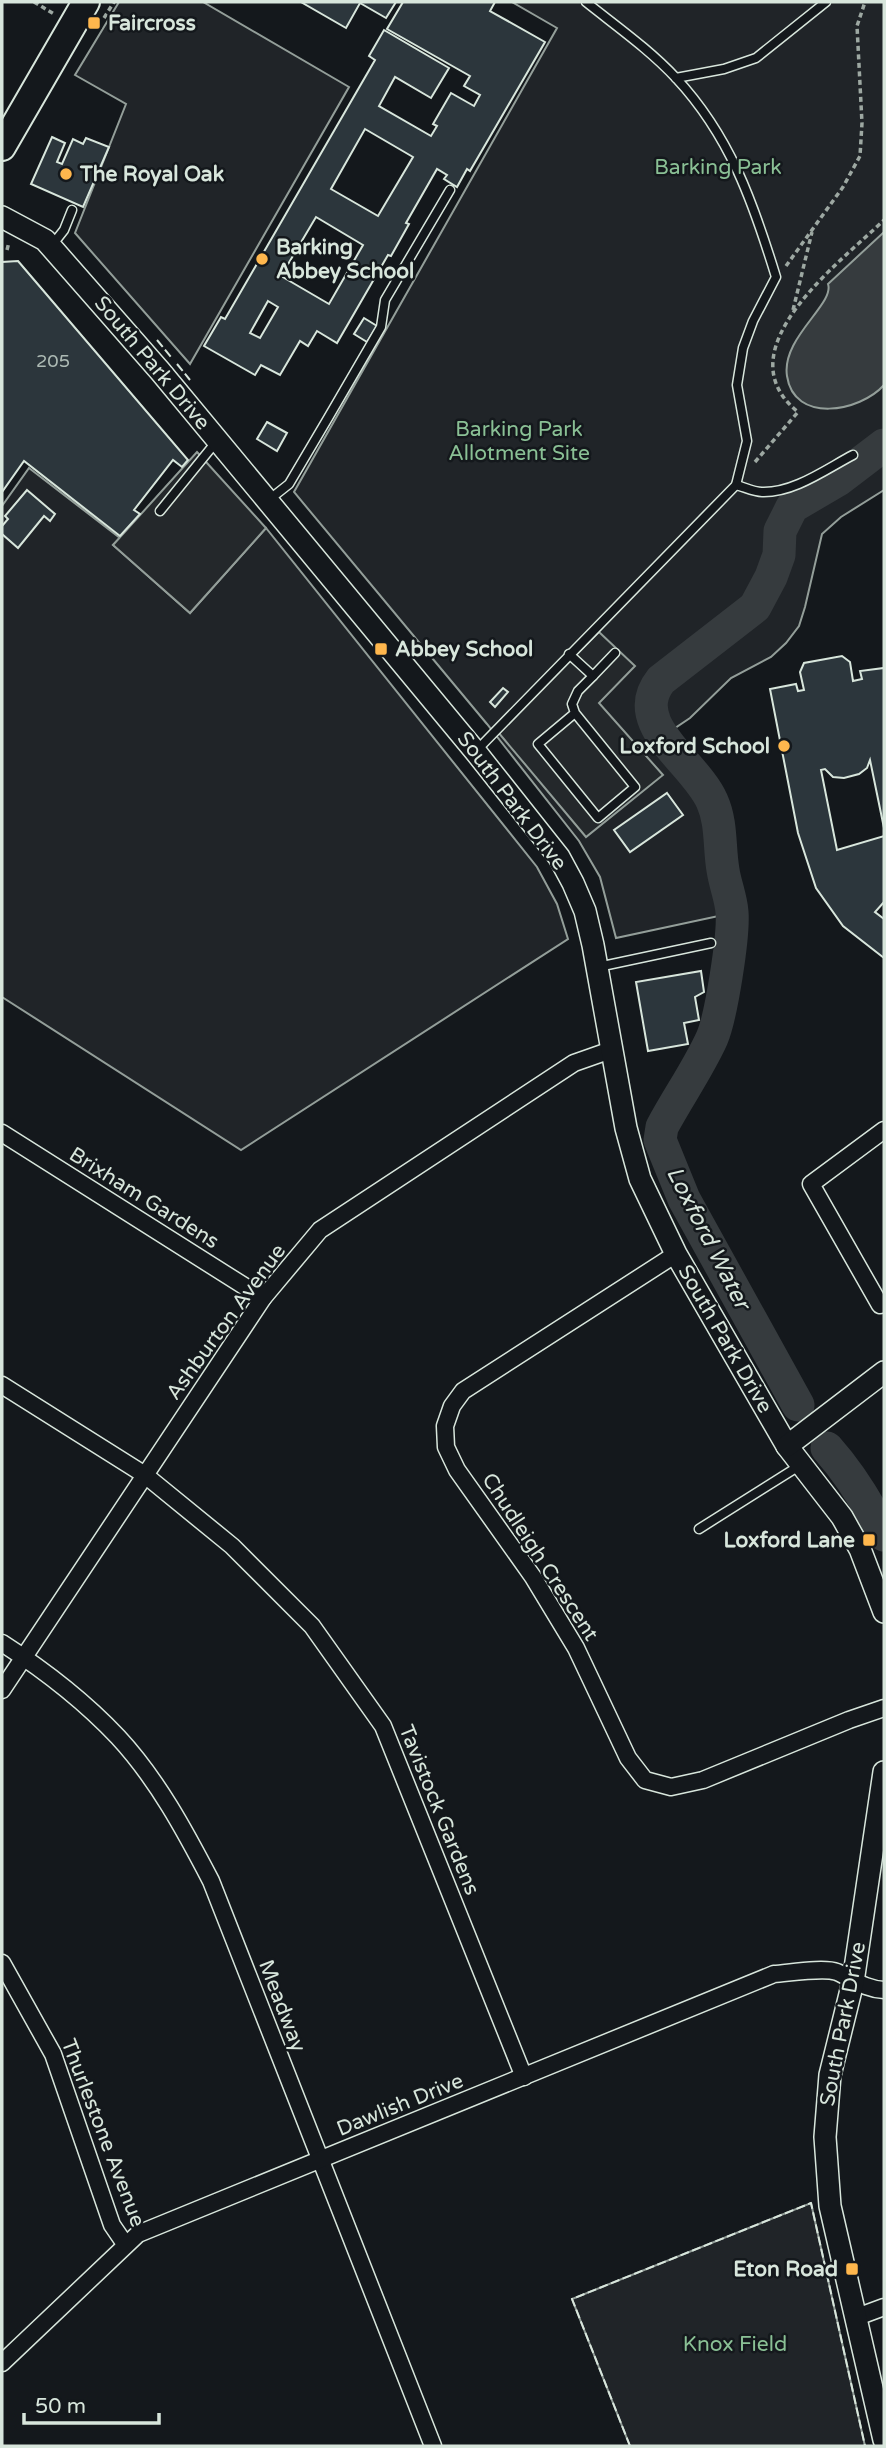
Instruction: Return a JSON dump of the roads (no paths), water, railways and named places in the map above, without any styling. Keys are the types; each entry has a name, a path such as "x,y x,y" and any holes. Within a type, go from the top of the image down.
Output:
{"main road":[{"path":"2,147 86,2"}],"street":[{"name":"South Park Drive","path":"2,217 28,229 51,247 160,371 475,751 559,858 585,911 626,1128 640,1179 676,1254 787,1446 842,1517 860,1549 884,1612"},
{"name":"Ashburton Avenue","path":"2,1690 263,1298 320,1230 574,1063 611,1050"},
{"path":"883,1306 811,1184 884,1130"},
{"name":"Brixham Gardens","path":"2,1133 263,1298"},
{"name":"Chudleigh Crescent","path":"676,1254 463,1391 452,1406 445,1426 446,1447 457,1470 533,1577 576,1647 628,1758 645,1780 671,1787 703,1780 884,1708"},
{"path":"787,1446 884,1372"},
{"name":"Tavistock Gardens","path":"2,1385 145,1475 232,1546 312,1626 383,1726 524,2077"},
{"name":"Meadway","path":"2,1643 76,1697 119,1738 180,1822 211,1881 433,2446"},
{"name":"South Park Drive","path":"884,1772 853,1982 830,2075 825,2137 830,2206 884,2440"},
{"name":"Thurlestone Avenue","path":"2,1963 52,2054 112,2225 125,2244"},
{"name":"Dawlish Drive","path":"2,2363 138,2234 774,1974 834,1970 853,1982 884,1990"},
{"path":"857,2317 884,2307"}],"lane":[{"path":"475,751 736,485 747,441 737,385 743,348 753,321 776,277 758,218 741,175 712,125 676,78 586,2"},
{"path":"676,78 724,69 756,58 826,2"},
{"path":"267,501 289,485 381,327 385,300 450,190"},
{"path":"51,247 64,230 72,211"},
{"path":"160,511 217,439"},
{"path":"736,485 761,493 779,490 797,485 853,455"},
{"path":"575,713 538,744 598,818 635,787 575,713 572,704 578,691 615,653"},
{"path":"569,654 593,676"},
{"path":"597,967 711,943"},
{"path":"698,1529 801,1464"}],"waterway":[{"name":"Loxford Water","path":"798,1405 684,1199 660,1140 662,1127 701,1061 716,1028 729,957 732,912 715,809 703,786 657,727 652,712 652,696 661,680 755,607 771,577 779,555 780,531 792,507 838,480 884,445"},
{"name":"Loxford Water","path":"827,1448 859,1490 884,1535"}],"place":[{"name":"Faircross","path":"94,23"},
{"name":"The Royal Oak","path":"66,174"},
{"name":"Barking Abbey School","path":"262,259"},
{"name":"Abbey School","path":"381,649"},
{"name":"Loxford School","path":"784,746"},
{"name":"Loxford Lane","path":"869,1540"},
{"name":"Eton Road","path":"852,2269"}],"park label":[{"name":"Barking Park","path":"718,167"},
{"name":"Barking Park Allotment Site","path":"519,441"},
{"name":"Knox Field","path":"735,2344"}]}
